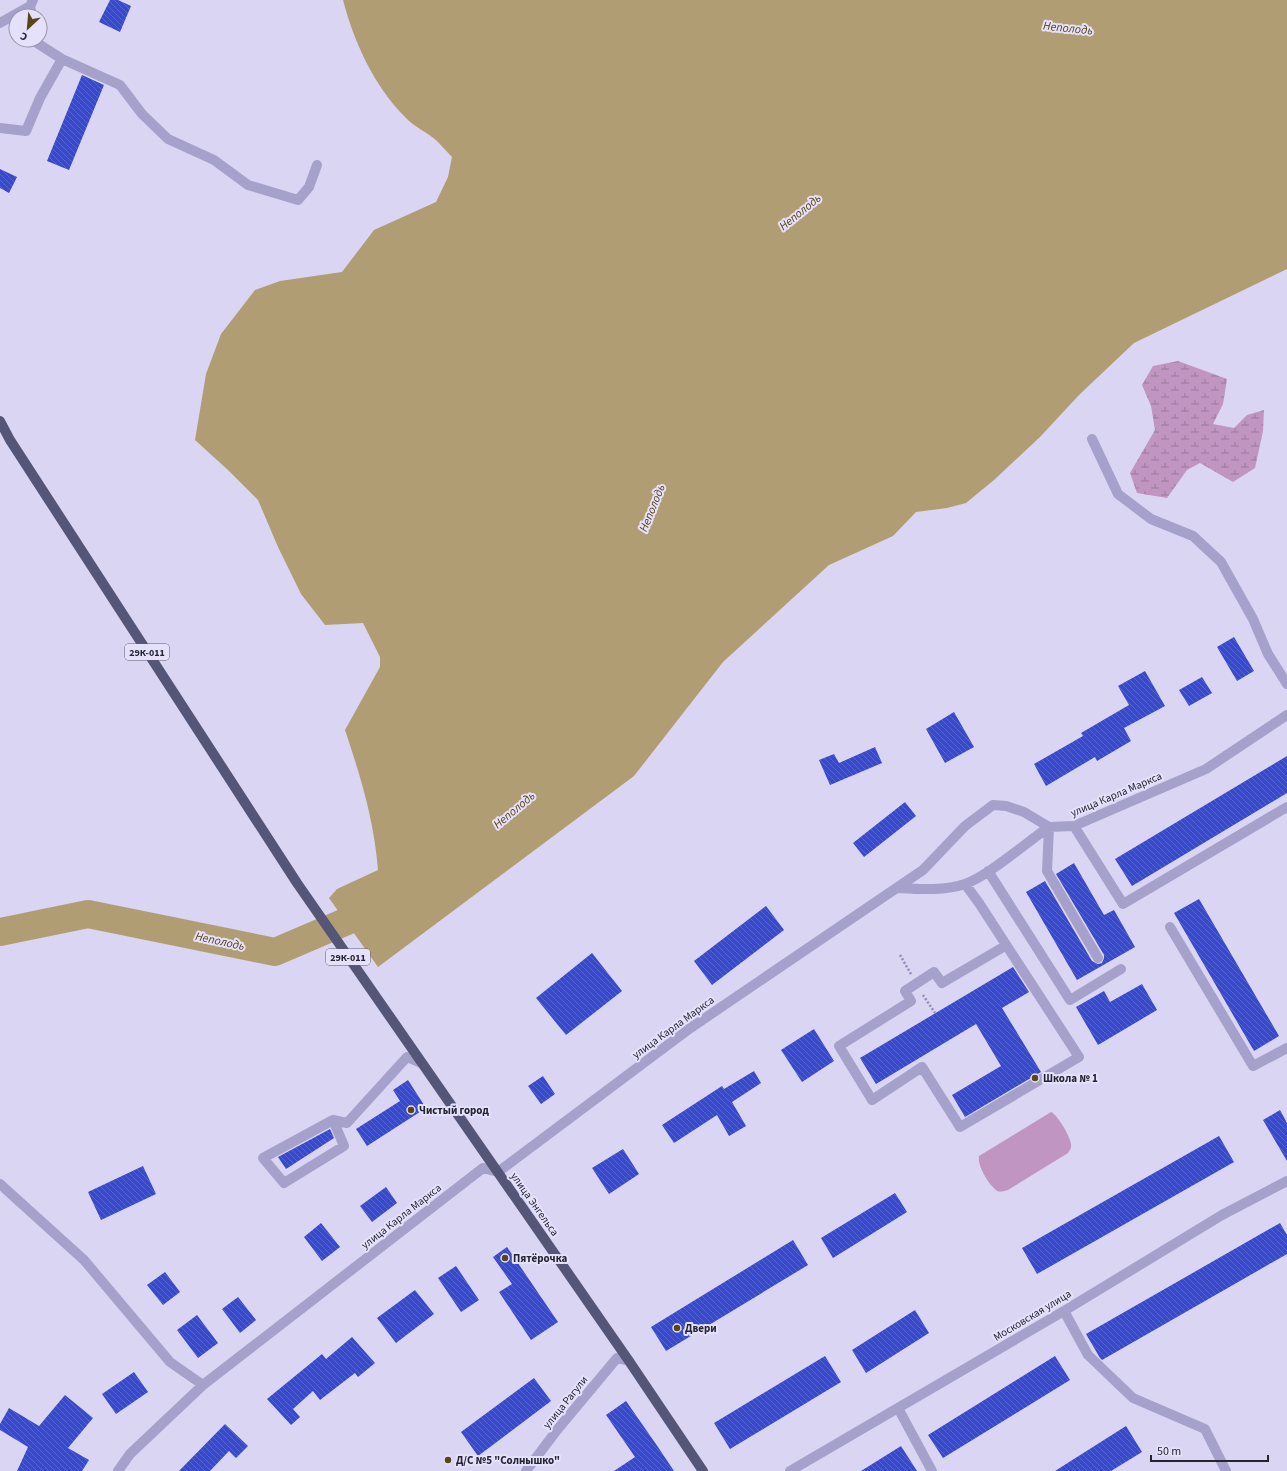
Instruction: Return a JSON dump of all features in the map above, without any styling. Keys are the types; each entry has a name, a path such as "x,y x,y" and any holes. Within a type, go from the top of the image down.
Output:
{"main road":[{"name":"улица Энгельса","path":"0,421 10,440 297,883 398,1032 422,1063 629,1361 703,1471"}],"street":[{"path":"1,21 32,3"},
{"path":"45,48 62,59 120,85 142,114 168,139 214,160 248,185 298,200 309,187 317,165"},
{"path":"0,128 26,131 40,98 62,59"},
{"path":"1092,439 1118,494 1151,519 1193,536 1221,562 1254,618 1268,654 1287,684"},
{"name":"улица Карла Маркса","path":"118,1471 130,1454 203,1385 483,1168 498,1172 689,1029 923,870 965,826 993,805 1006,806 1024,812 1049,827 1074,826 1206,769 1287,715"},
{"path":"1074,826 1123,904 1287,807"},
{"path":"897,888 932,889 965,884 988,871 1049,827"},
{"path":"1049,827 1047,871 1098,958"},
{"path":"988,871 1070,1000 1121,969"},
{"path":"965,884 1079,1057 960,1127 922,1067 872,1100 839,1046 911,1001 905,991 934,972 942,983 1005,946"},
{"path":"1170,927 1253,1066 1287,1048"},
{"path":"334,1120 344,1146 284,1183 263,1158 334,1120 347,1122 407,1057 422,1063"},
{"name":"Московская улица","path":"790,1471 1064,1311 1222,1215 1287,1181"},
{"path":"0,1184 84,1260 170,1362 203,1385"},
{"path":"1064,1311 1088,1355 1133,1398 1205,1428 1226,1471"},
{"name":"улица Рагули","path":"526,1471 557,1430 617,1358 629,1361"},
{"path":"898,1408 932,1471"}],"green space":[{"path":"1178,361 1227,379 1223,404 1213,424 1234,428 1247,415 1264,410 1263,431 1255,468 1233,482 1200,463 1187,470 1167,498 1137,493 1130,473 1155,430 1151,406 1142,385 1153,366"},
{"path":"1051,1112 1060,1122 1070,1139 1071,1147 1068,1153 1008,1190 1002,1192 997,1191 984,1174 979,1156"}],"water":[{"path":"343,0 1287,0 1287,269 1134,343 1079,395 1040,437 994,480 966,503 947,508 916,512 893,536 829,565 723,662 634,776 378,967 329,898 337,889 378,870 366,799 345,730 380,667 380,657 363,623 325,625 301,594 278,547 258,500 195,440 206,374 221,334 255,290 280,281 342,272 374,230 436,202 448,177 452,157 437,141 409,121 384,92 366,63 353,32"}],"building":[{"path":"110,0 118,0 131,6 120,32 99,22"},
{"path":"82,75 104,85 69,170 47,161"},
{"path":"0,169 17,177 9,193 0,188"},
{"path":"1234,637 1254,671 1237,681 1217,647"},
{"path":"1145,671 1165,706 1124,728 1131,741 1097,761 1095,757 1046,786 1034,764 1083,736 1081,733 1129,705 1118,686"},
{"path":"1202,677 1212,693 1189,706 1179,690"},
{"path":"954,712 974,747 945,763 926,729"},
{"path":"875,747 882,763 830,785 819,760 834,754 839,763"},
{"path":"1287,756 1287,793 1132,886 1115,859"},
{"path":"905,802 916,816 864,857 853,843"},
{"path":"1074,863 1104,915 1114,910 1135,947 1077,980 1026,892 1045,881 1092,961 1098,964 1102,963 1104,955 1056,874"},
{"path":"1199,899 1279,1036 1254,1051 1174,913"},
{"path":"766,906 784,930 712,985 694,961"},
{"path":"592,953 622,991 566,1035 536,998"},
{"path":"1013,967 1029,992 1002,1008 1041,1072 965,1117 952,1095 1001,1066 976,1024 876,1084 860,1058"},
{"path":"1142,984 1157,1010 1098,1045 1076,1007 1104,991 1110,1002"},
{"path":"814,1029 834,1061 802,1082 781,1050"},
{"path":"754,1071 761,1083 732,1102 746,1126 729,1136 717,1115 674,1143 662,1125 722,1086 724,1089"},
{"path":"543,1076 555,1094 541,1104 528,1086"},
{"path":"408,1080 426,1108 367,1146 356,1129 400,1101 393,1090"},
{"path":"1280,1110 1287,1123 1287,1161 1263,1120"},
{"path":"330,1129 334,1138 286,1169 278,1157"},
{"path":"1219,1136 1234,1162 1037,1274 1022,1248"},
{"path":"623,1149 639,1174 609,1194 592,1168"},
{"path":"143,1166 156,1194 101,1220 88,1192"},
{"path":"386,1187 397,1203 372,1222 360,1206"},
{"path":"895,1193 907,1212 833,1258 821,1238"},
{"path":"321,1223 340,1247 322,1261 304,1237"},
{"path":"1280,1223 1287,1235 1287,1254 1102,1360 1100,1358 1086,1334"},
{"path":"793,1240 808,1265 666,1351 651,1327"},
{"path":"507,1247 558,1322 531,1340 499,1292 512,1284 493,1257"},
{"path":"456,1266 479,1300 461,1312 438,1278"},
{"path":"165,1272 180,1292 163,1305 147,1285"},
{"path":"415,1290 434,1314 396,1343 377,1318"},
{"path":"238,1297 256,1320 240,1333 222,1309"},
{"path":"915,1310 929,1333 866,1373 852,1350"},
{"path":"197,1315 218,1343 198,1358 177,1330"},
{"path":"352,1337 375,1363 358,1377 355,1373 320,1400 313,1391 293,1409 300,1417 291,1425 267,1399 322,1354 326,1359"},
{"path":"825,1356 841,1382 730,1449 714,1423"},
{"path":"1055,1356 1070,1380 943,1458 928,1435"},
{"path":"134,1372 148,1392 116,1414 102,1394"},
{"path":"534,1378 551,1401 478,1456 461,1432"},
{"path":"65,1395 93,1418 68,1448 89,1460 82,1471 17,1471 28,1447 0,1430 0,1424 9,1408 39,1426"},
{"path":"626,1401 674,1471 614,1471 635,1457 606,1415"},
{"path":"225,1424 248,1446 236,1458 229,1451 210,1471 179,1471"},
{"path":"1126,1426 1142,1452 1111,1471 1055,1471"},
{"path":"901,1446 917,1471 861,1471"}],"waterway":[{"name":"Неполодь","path":"0,932 88,914 275,952 380,907"}],"place":[{"name":"Школа № 1","path":"1035,1078"},
{"name":"Чистый город","path":"411,1110"},
{"name":"Пятёрочка","path":"505,1258"},
{"name":"Двери","path":"677,1328"},
{"name":"Д/С №5 \"Солнышко\"","path":"448,1460"}]}
